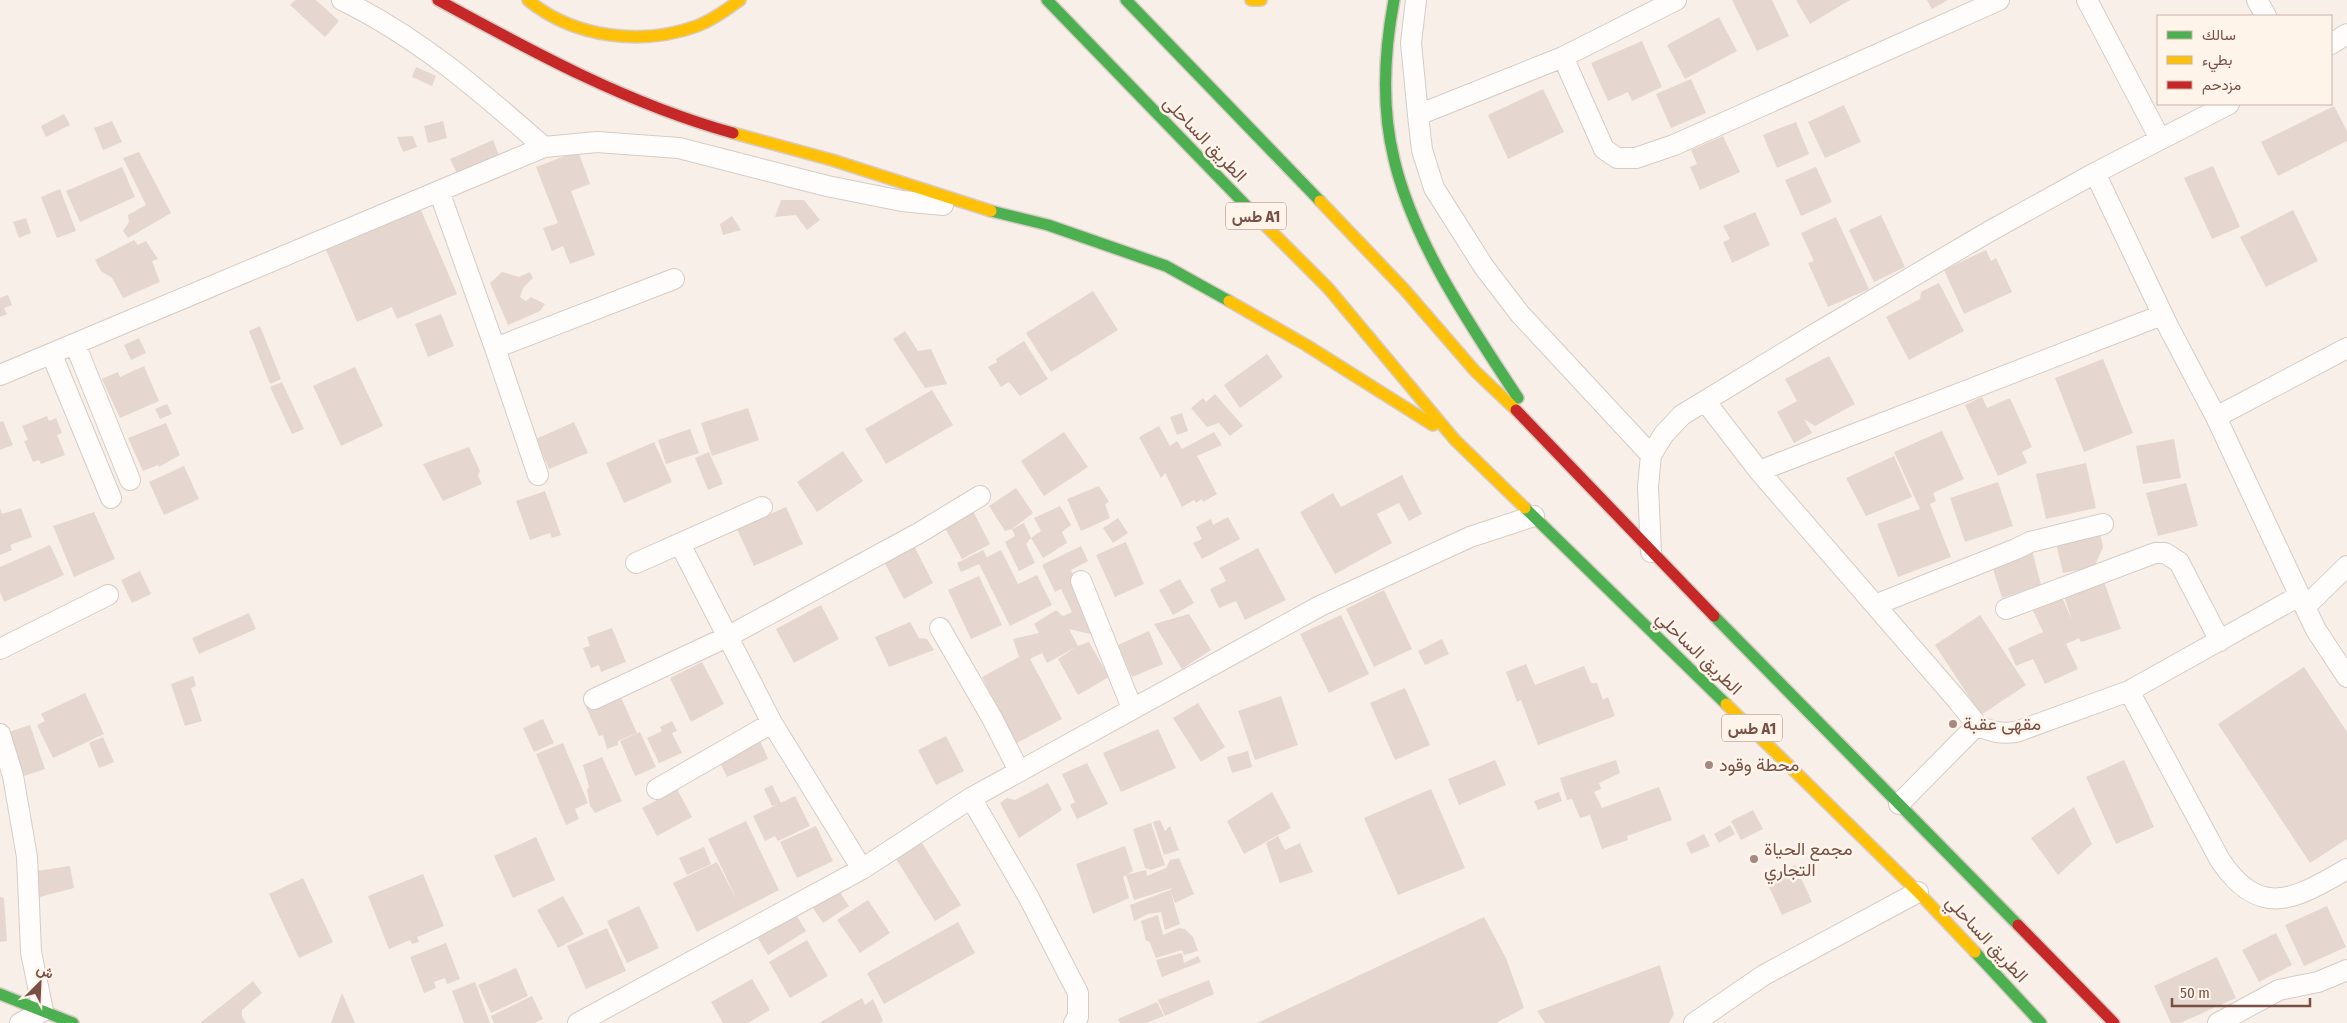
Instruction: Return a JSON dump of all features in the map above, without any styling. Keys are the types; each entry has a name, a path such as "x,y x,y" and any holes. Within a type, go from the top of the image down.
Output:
{"main road":[{"path":"438,0 503,36 608,89 690,121 832,160 982,209 1048,225 1166,266 1306,345 1456,440"},
{"path":"528,0 576,27 621,38 663,36 699,26 727,11 740,0"},
{"name":"الطريق الساحلى","path":"1047,0 1200,160 1328,288 1456,440"},
{"name":"طس A1","path":"1126,0 1404,289 1475,371 1540,433"},
{"path":"1251,0 1261,0"},
{"path":"1394,0 1390,16 1385,98 1390,138 1400,180 1442,271 1489,353 1540,433"},
{"name":"الطريق الساحلي","path":"1540,433 1651,552 2114,1023"},
{"name":"الطريق الساحلي","path":"1456,440 1918,892 2041,1023"},
{"path":"0,994 73,1023"}],"street":[{"path":"342,0 381,19 464,77 544,148"},
{"path":"1416,0 1411,43 1422,150 1434,188 1484,266 1520,314 1651,455"},
{"path":"1418,115 1564,57 1676,0"},
{"path":"1564,57 1604,149 1617,158 1636,158 1674,145 1999,0"},
{"path":"2087,0 2160,139"},
{"path":"2257,0 2265,15"},
{"path":"2332,43 2347,34"},
{"path":"1651,552 1648,487 1651,455 1670,428 1682,415 1974,241 2095,173 2228,105"},
{"path":"0,375 52,355 544,148 598,142 679,148 827,186 902,201 982,209"},
{"path":"2095,173 2162,315 2216,417 2302,602 2343,665"},
{"path":"438,191 495,348 538,475"},
{"path":"495,348 674,280"},
{"path":"1759,472 2162,315"},
{"path":"75,344 130,480"},
{"path":"2216,417 2347,348"},
{"path":"52,355 111,498"},
{"path":"1705,401 1759,472 1977,725 1989,732 2002,734 2016,732 2129,691 2220,641 2302,602 2347,566"},
{"path":"594,699 727,637 919,533 980,496"},
{"path":"636,564 762,507"},
{"path":"578,1023 862,869 971,798 1320,606 1470,537 1534,516"},
{"path":"1875,605 2030,542 2103,524"},
{"path":"680,544 772,723 862,869"},
{"path":"2006,609 2155,553 2165,553 2179,562 2220,641"},
{"path":"1081,581 1132,708"},
{"path":"0,649 108,595"},
{"path":"940,628 992,718 1019,771"},
{"path":"2129,691 2220,860 2231,878 2244,889 2260,896 2277,900 2312,890 2347,870"},
{"path":"658,789 772,723"},
{"path":"1899,804 1977,725"},
{"path":"0,734 13,776 27,857 31,952 43,1011 20,1023"},
{"path":"971,798 1028,896 1078,993 1078,1017 1074,1023"},
{"path":"1694,1023 1764,975 1918,892"},
{"path":"2218,1023 2279,990 2318,982 2347,970"}],"building":[{"path":"295,0 316,0 339,21 325,37 290,5"},
{"path":"1732,0 1772,0 1789,36 1757,51"},
{"path":"1796,0 1850,0 1810,24"},
{"path":"1927,0 1948,0 1932,9"},
{"path":"1719,17 1737,51 1685,79 1667,45"},
{"path":"1642,41 1662,87 1632,101 1628,92 1608,101 1591,63"},
{"path":"416,67 436,76 432,86 412,77"},
{"path":"1691,79 1706,113 1671,128 1656,94"},
{"path":"1543,89 1564,132 1508,159 1488,115"},
{"path":"1844,105 1861,142 1825,158 1808,122"},
{"path":"2334,106 2347,131 2347,141 2278,176 2261,142"},
{"path":"64,114 70,125 46,137 41,126"},
{"path":"112,121 122,142 103,150 94,128"},
{"path":"443,121 447,138 428,143 424,126"},
{"path":"1796,122 1809,154 1777,168 1763,135"},
{"path":"413,136 417,147 403,152 397,137"},
{"path":"1723,136 1740,172 1700,190 1690,167 1697,164 1691,150"},
{"path":"493,140 499,155 457,174 450,159"},
{"path":"578,151 590,184 571,191 595,255 570,264 563,246 552,251 543,228 558,223 536,167"},
{"path":"139,152 171,213 128,238 123,231 129,222 128,215 146,205 123,158"},
{"path":"2213,166 2240,227 2212,239 2184,178"},
{"path":"122,167 135,197 80,222 66,191"},
{"path":"1816,167 1832,202 1801,216 1785,180"},
{"path":"60,189 76,231 57,238 41,197"},
{"path":"781,200 804,200 820,220 807,230 796,215 775,217"},
{"path":"421,210 457,294 397,319 392,307 357,322 326,250"},
{"path":"2293,210 2318,261 2266,287 2240,237"},
{"path":"1755,212 1770,245 1732,263 1723,242 1730,239 1723,226"},
{"path":"1881,215 1905,267 1874,282 1849,230"},
{"path":"732,216 741,230 723,235 720,224"},
{"path":"1836,217 1869,289 1828,307 1808,263 1814,261 1801,233"},
{"path":"26,218 31,233 19,238 13,222"},
{"path":"134,240 138,245 146,241 158,259 152,261 160,282 123,298 112,278 101,271 95,260"},
{"path":"1986,250 1991,261 1996,258 2012,292 1964,314 1944,270"},
{"path":"502,272 519,277 530,272 533,278 523,288 520,297 526,301 531,297 545,304 540,311 508,325 490,283"},
{"path":"1939,283 1964,331 1909,360 1886,317 1920,299 1921,292"},
{"path":"1093,291 1118,330 1051,372 1026,333"},
{"path":"8,295 12,305 4,308 7,314 0,317 0,298"},
{"path":"441,314 454,346 428,357 415,324"},
{"path":"260,326 281,379 270,384 249,331"},
{"path":"905,331 918,351 931,349 947,384 925,388 893,339"},
{"path":"139,338 146,353 131,360 124,345"},
{"path":"1024,341 1048,379 1020,396 1009,382 1001,387 988,367 997,362 996,359"},
{"path":"1267,354 1283,377 1240,408 1224,385"},
{"path":"1829,356 1855,404 1815,426 1804,419 1812,433 1794,443 1777,412 1797,401 1785,379"},
{"path":"2103,359 2133,433 2084,452 2055,378"},
{"path":"144,366 159,401 120,418 102,379 118,372 120,377"},
{"path":"355,367 383,426 341,446 313,386"},
{"path":"282,382 304,429 292,434 270,387"},
{"path":"932,390 953,425 886,464 865,429"},
{"path":"1215,394 1243,426 1230,436 1219,423 1207,427 1191,408 1203,398 1206,402"},
{"path":"1982,397 1987,408 2010,398 2032,447 2022,452 2027,463 1998,476 1965,405"},
{"path":"167,404 172,414 160,419 155,409"},
{"path":"748,408 759,440 712,456 701,423"},
{"path":"1182,413 1188,431 1177,435 1170,417"},
{"path":"47,416 49,421 56,418 62,433 57,435 65,455 41,464 39,460 33,462 24,441 28,440 22,426"},
{"path":"3,421 13,445 0,450 0,422"},
{"path":"574,422 588,453 549,469 536,439"},
{"path":"166,423 180,455 159,467 158,465 143,471 128,438"},
{"path":"1159,426 1170,446 1177,441 1182,449 1214,432 1222,445 1197,456 1217,494 1203,502 1202,499 1196,503 1194,500 1182,507 1165,473 1161,478 1139,437"},
{"path":"690,429 699,453 666,464 658,440"},
{"path":"1942,431 1964,479 1933,493 1936,501 1930,504 1951,557 1898,577 1877,524 1920,509 1894,452"},
{"path":"1064,432 1088,467 1044,496 1021,461"},
{"path":"2174,439 2181,478 2143,484 2136,446"},
{"path":"654,442 672,482 624,503 606,463"},
{"path":"469,447 480,471 478,476 482,484 443,501 423,464"},
{"path":"843,451 863,481 817,512 797,482"},
{"path":"709,452 723,484 708,490 695,458"},
{"path":"1894,456 1912,497 1866,516 1846,478"},
{"path":"2086,463 2096,508 2046,519 2036,474"},
{"path":"184,466 199,499 164,515 149,482"},
{"path":"1402,475 1422,514 1409,521 1399,503 1377,514 1392,543 1335,574 1300,512 1333,493 1341,507"},
{"path":"1998,482 2013,526 1965,542 1950,498"},
{"path":"2186,483 2198,526 2158,536 2146,493"},
{"path":"1099,486 1109,502 1105,504 1110,518 1081,531 1067,499"},
{"path":"1016,488 1033,513 1012,529 1005,531 989,506"},
{"path":"545,491 561,535 552,538 550,533 530,540 516,501"},
{"path":"1060,506 1071,525 1062,532 1067,543 1043,558 1031,538 1041,531 1034,518"},
{"path":"786,507 803,544 754,566 737,529"},
{"path":"0,508 2,514 21,508 32,537 10,545 12,550 0,555"},
{"path":"973,511 990,544 962,559 944,526"},
{"path":"94,512 115,559 74,577 53,526"},
{"path":"1228,517 1240,539 1202,559 1193,543 1202,539 1196,527 1211,519 1213,525"},
{"path":"1118,518 1128,533 1113,543 1103,528"},
{"path":"1024,523 1031,538 1026,544 1035,563 1019,571 1005,542 1015,536 1012,529"},
{"path":"2099,529 2103,547 2094,567 2063,573 2055,539"},
{"path":"1126,542 1144,584 1115,597 1096,555"},
{"path":"2030,542 2041,585 2002,598 1991,562"},
{"path":"913,544 933,583 904,599 883,560"},
{"path":"50,545 64,575 4,602 0,592 0,567"},
{"path":"1081,546 1088,561 1071,570 1098,626 1090,634 1069,629 1078,646 1089,642 1109,677 1078,695 1058,659 1076,647 1047,663 1042,653 1030,659 1062,719 1015,744 982,677 1019,657 1013,639 1039,633 1034,624 1056,610 1063,616 1072,612 1061,589 1055,592 1042,565"},
{"path":"1258,548 1286,600 1245,620 1236,601 1219,608 1210,589 1226,581 1219,568"},
{"path":"983,550 987,557 1001,550 1018,584 1037,575 1052,605 1010,626 979,564 961,572 957,563"},
{"path":"140,571 151,594 132,603 121,580"},
{"path":"979,576 1002,625 971,639 948,590"},
{"path":"1180,579 1194,603 1173,615 1159,590"},
{"path":"2103,579 2121,629 2081,642 2079,638 2066,644 2078,669 2045,684 2033,659 2016,666 2008,648 2043,632 2028,600 2061,595 2072,620 2063,593"},
{"path":"1384,590 1412,649 1374,667 1346,609"},
{"path":"821,605 839,639 794,663 776,629"},
{"path":"249,613 256,629 199,654 192,638"},
{"path":"1189,614 1211,650 1182,669 1154,624"},
{"path":"1341,615 1369,674 1329,693 1300,634"},
{"path":"1980,615 2026,685 1981,715 1935,645"},
{"path":"910,622 919,638 927,639 934,650 889,667 875,637"},
{"path":"612,628 626,662 601,672 599,665 591,668 583,648 590,646 587,637"},
{"path":"1149,631 1163,664 1132,677 1118,645"},
{"path":"1442,639 1449,654 1425,665 1418,651"},
{"path":"702,662 724,704 691,722 670,678"},
{"path":"1526,664 1535,685 1584,666 1591,683 1597,683 1603,700 1608,697 1615,716 1538,745 1521,700 1517,702 1506,672"},
{"path":"2304,667 2347,732 2347,839 2310,863 2218,724"},
{"path":"193,676 196,686 191,688 202,721 185,726 171,684"},
{"path":"1405,688 1430,745 1395,760 1370,703"},
{"path":"85,693 104,734 53,758 37,725 45,721 41,714"},
{"path":"619,693 637,733 618,741 618,745 607,749 603,735 599,736 585,705"},
{"path":"1281,696 1298,745 1255,760 1238,711"},
{"path":"1198,703 1225,747 1201,762 1173,718"},
{"path":"543,719 554,743 534,752 523,728"},
{"path":"672,721 677,731 672,733 682,753 659,763 647,738 662,731 660,727"},
{"path":"30,725 45,769 21,777 6,733"},
{"path":"1158,729 1176,768 1121,792 1103,753"},
{"path":"640,732 656,767 635,776 620,741"},
{"path":"946,736 964,771 936,785 918,750"},
{"path":"103,737 114,762 99,768 89,743"},
{"path":"759,738 768,759 727,777 718,759"},
{"path":"563,743 588,803 575,809 579,819 566,825 536,754"},
{"path":"1248,751 1252,767 1232,773 1227,757"},
{"path":"602,757 622,801 595,813 590,806 587,790 589,787 583,765"},
{"path":"1495,760 1506,785 1459,805 1448,779"},
{"path":"1616,760 1620,773 1599,783 1601,789 1594,792 1602,808 1659,787 1672,820 1627,836 1628,840 1602,849 1590,815 1580,818 1572,799 1567,800 1560,778"},
{"path":"2124,760 2154,827 2116,844 2086,777"},
{"path":"1087,763 1108,804 1077,819 1070,805 1075,802 1062,774"},
{"path":"1048,783 1062,810 1019,838 1000,803 1007,798 1015,800"},
{"path":"772,785 781,803 772,806 764,789"},
{"path":"677,789 692,817 657,836 642,808"},
{"path":"1431,789 1465,868 1398,895 1364,818"},
{"path":"1272,792 1291,828 1244,854 1227,821"},
{"path":"1559,792 1562,801 1538,810 1534,801"},
{"path":"795,796 810,826 778,841 775,836 765,841 753,816"},
{"path":"2074,807 2092,844 2058,875 2031,838"},
{"path":"1753,810 1763,829 1741,840 1731,821"},
{"path":"1160,820 1165,831 1170,826 1179,850 1164,855 1153,822"},
{"path":"746,821 779,890 697,932 673,883 717,862 738,902 708,839"},
{"path":"1151,823 1165,865 1151,870 1145,868 1133,829"},
{"path":"1730,825 1735,834 1719,843 1714,834"},
{"path":"816,826 833,861 797,878 780,842"},
{"path":"1704,834 1710,846 1691,854 1686,843"},
{"path":"1278,836 1285,850 1300,843 1313,872 1280,883 1266,843"},
{"path":"536,837 555,880 513,898 494,856"},
{"path":"922,843 961,905 935,921 896,859"},
{"path":"1125,846 1133,871 1123,877 1129,898 1093,914 1076,864"},
{"path":"704,847 711,864 687,875 679,858"},
{"path":"1179,858 1194,894 1175,903 1170,890 1172,888 1134,900 1126,875 1146,870 1147,876 1166,868 1170,860"},
{"path":"1795,865 1812,902 1782,915 1765,878"},
{"path":"70,866 74,888 36,898 37,871"},
{"path":"423,874 444,926 417,937 419,942 412,944 410,940 389,949 368,896"},
{"path":"303,878 333,942 299,958 269,894"},
{"path":"1170,890 1180,924 1165,930 1161,912 1148,914 1134,921 1130,905"},
{"path":"839,891 849,906 823,923 813,908"},
{"path":"563,896 584,934 558,948 537,910"},
{"path":"0,897 4,898 7,941 0,942"},
{"path":"868,900 890,933 860,953 837,920"},
{"path":"639,906 659,948 627,963 607,921"},
{"path":"2327,906 2346,947 2304,966 2285,925"},
{"path":"795,913 806,931 768,955 757,937"},
{"path":"1158,915 1163,935 1179,928 1185,929 1193,937 1198,951 1184,955 1182,950 1156,958 1149,941 1146,941 1141,921"},
{"path":"1484,917 1506,958 1524,1008 1496,1023 1257,1023"},
{"path":"958,922 975,953 884,1004 867,973"},
{"path":"607,928 626,971 586,989 567,946"},
{"path":"2276,933 2292,965 2259,982 2242,950"},
{"path":"807,940 828,976 790,998 769,962"},
{"path":"446,943 460,979 447,984 445,978 434,982 436,988 424,993 410,957"},
{"path":"1182,953 1184,963 1198,956 1201,962 1162,977 1156,960"},
{"path":"2217,957 2236,998 2180,1023 2171,1023 2154,986"},
{"path":"1660,965 1674,1014 1669,1023 1545,1023 1537,1011"},
{"path":"516,968 528,996 491,1013 478,985"},
{"path":"752,979 770,1010 748,1023 723,1023 711,1002"},
{"path":"1209,980 1214,994 1165,1016 1158,1000"},
{"path":"253,981 262,993 242,1010 242,1017 246,1023 200,1023"},
{"path":"475,982 490,1023 464,1023 452,991"},
{"path":"342,993 355,1023 331,1023"},
{"path":"532,996 543,1019 535,1023 494,1023 491,1016"},
{"path":"862,998 865,1005 873,999 883,1021 880,1023 819,1023"},
{"path":"1157,1002 1164,1016 1146,1023 1120,1023 1118,1019"}],"traffic: fast":[{"path":"1047,0 1262,222"},
{"path":"1126,0 1320,201"},
{"path":"1394,0 1385,80 1390,139 1403,191 1415,222 1446,283 1463,313 1518,398"},
{"path":"991,211 1048,225 1166,266 1229,301"},
{"path":"1525,508 1726,704"},
{"path":"1714,616 2018,925"},
{"path":"1975,952 2041,1023"},
{"path":"0,994 73,1023"}],"traffic: slow":[{"path":"528,0 546,13 566,23 609,35 631,37 654,36 703,24 740,0"},
{"path":"1251,0 1261,0"},
{"path":"733,133 832,160 991,211"},
{"path":"1320,201 1404,289 1475,371 1516,410"},
{"path":"1262,222 1328,288 1455,440 1525,508"},
{"path":"1229,301 1306,345 1433,425"},
{"path":"1726,704 1918,892 1975,952"}],"traffic: jam":[{"path":"438,0 509,39 619,92 694,121 733,133"},
{"path":"1516,410 1714,616"},
{"path":"2018,925 2114,1023"}],"place":[{"name":"مقهى عقبة","path":"1953,724"},
{"name":"محطة وقود","path":"1709,765"},
{"name":"مجمع الحياة التجاري","path":"1754,859"}]}
